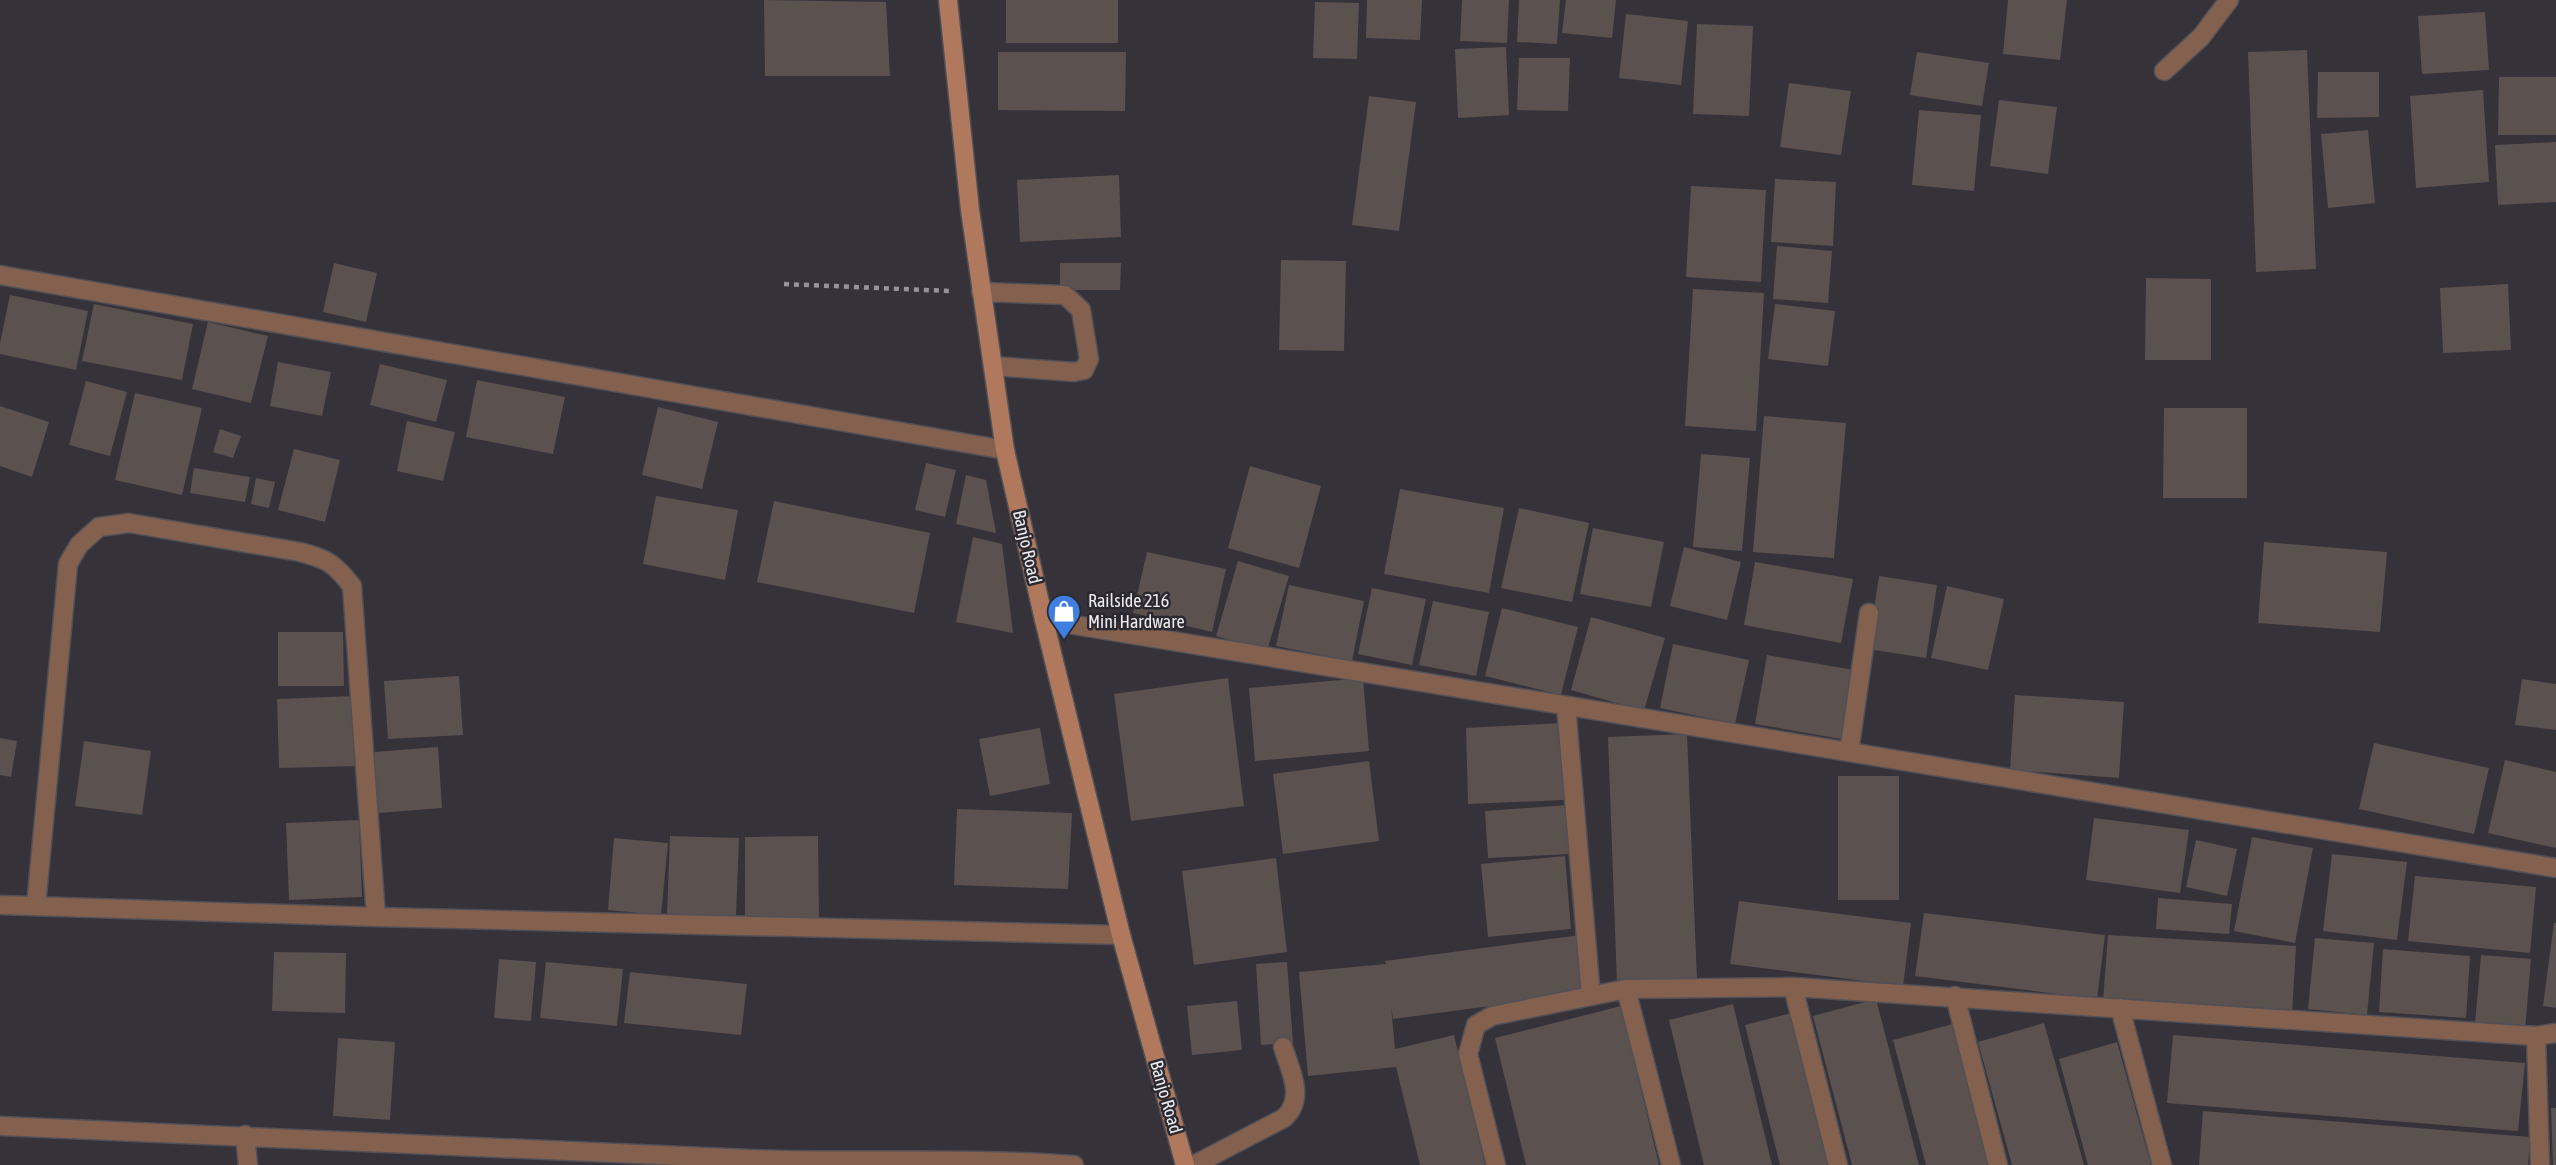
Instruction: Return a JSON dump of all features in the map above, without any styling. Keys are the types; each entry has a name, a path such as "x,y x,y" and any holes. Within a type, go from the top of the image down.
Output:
{"street":[{"name":"Banjo Road","path":"948,0 970,210 1005,450 1121,935 1185,1165"},
{"path":"2164,71 2201,37 2229,0"},
{"path":"0,275 1005,450"},
{"path":"981,292 1065,295 1081,310 1089,359 1084,370 1074,373 993,366"},
{"path":"36,906 68,564 79,545 99,527 129,523 300,552 326,559 339,569 352,586 376,917"},
{"path":"1849,751 1868,612"},
{"path":"1044,620 2556,868"},
{"path":"1566,706 1591,996"},
{"path":"0,905 1121,935"},
{"path":"1496,1165 1468,1054 1476,1025 1492,1016 1626,989 1793,987 2536,1036 2556,1033"},
{"path":"1793,987 1838,1165"},
{"path":"1626,989 1671,1165"},
{"path":"1955,996 1998,1165"},
{"path":"2120,1008 2162,1165"},
{"path":"2536,1036 2540,1165"},
{"path":"1194,1165 1284,1118 1291,1111 1297,1094 1283,1047"},
{"path":"0,1126 246,1135 514,1156 752,1162 1074,1165"},
{"path":"246,1135 248,1165"}],"path":[{"path":"784,284 981,292"}],"building":[{"path":"764,0 886,2 890,76 765,76"},
{"path":"1006,0 1118,0 1118,43 1006,43"},
{"path":"1367,0 1422,0 1420,40 1366,38"},
{"path":"1462,0 1509,0 1507,43 1460,41"},
{"path":"1519,0 1560,0 1557,44 1517,42"},
{"path":"1566,0 1616,0 1612,38 1562,33"},
{"path":"2008,0 2067,0 2060,60 2003,54"},
{"path":"1315,2 1359,3 1357,59 1313,58"},
{"path":"2485,12 2489,70 2422,74 2418,16"},
{"path":"1626,14 1688,21 1681,85 1619,78"},
{"path":"1697,24 1753,26 1749,116 1693,114"},
{"path":"1506,47 1509,115 1458,118 1455,49"},
{"path":"2307,50 2316,269 2256,272 2248,52"},
{"path":"998,52 1126,52 1125,111 998,110"},
{"path":"1917,52 1989,63 1982,106 1910,95"},
{"path":"1519,58 1570,58 1568,111 1517,110"},
{"path":"2318,72 2379,72 2379,117 2317,118"},
{"path":"2499,77 2556,77 2556,135 2498,135"},
{"path":"1789,83 1851,91 1841,155 1780,147"},
{"path":"2483,90 2489,182 2416,188 2410,96"},
{"path":"1369,96 1416,102 1399,231 1352,225"},
{"path":"1999,100 2057,107 2048,174 1990,166"},
{"path":"1919,110 1981,115 1974,191 1912,185"},
{"path":"2368,130 2375,203 2328,208 2321,134"},
{"path":"2556,142 2556,202 2498,205 2495,145"},
{"path":"1119,175 1121,237 1020,242 1017,180"},
{"path":"1775,179 1836,182 1833,246 1771,242"},
{"path":"1691,186 1766,190 1761,282 1686,277"},
{"path":"1777,246 1832,251 1828,303 1773,299"},
{"path":"1281,260 1346,261 1344,351 1279,350"},
{"path":"334,263 377,273 366,322 323,312"},
{"path":"1060,263 1121,263 1120,290 1060,290"},
{"path":"2146,278 2211,279 2211,360 2145,360"},
{"path":"2508,284 2511,350 2443,353 2440,288"},
{"path":"1693,289 1764,293 1756,431 1685,426"},
{"path":"10,295 88,311 76,370 0,354"},
{"path":"94,304 193,324 182,380 82,361"},
{"path":"1775,304 1835,311 1828,366 1768,359"},
{"path":"208,322 268,336 251,403 192,389"},
{"path":"278,362 331,372 322,416 270,406"},
{"path":"380,364 447,380 436,422 370,405"},
{"path":"477,380 565,397 553,454 466,437"},
{"path":"86,381 127,392 110,456 69,445"},
{"path":"135,393 202,408 182,495 115,480"},
{"path":"0,406 49,422 32,477 0,466"},
{"path":"658,407 718,422 702,489 642,475"},
{"path":"2164,408 2247,408 2247,498 2163,498"},
{"path":"1764,416 1846,423 1834,558 1753,552"},
{"path":"407,421 455,432 443,481 397,471"},
{"path":"220,429 241,436 233,458 213,452"},
{"path":"294,449 340,460 325,522 278,510"},
{"path":"1701,454 1750,458 1742,551 1693,547"},
{"path":"926,463 956,470 945,517 915,510"},
{"path":"1250,466 1321,486 1299,568 1228,548"},
{"path":"194,468 250,477 245,502 190,493"},
{"path":"966,475 986,480 996,533 956,524"},
{"path":"256,478 275,482 269,508 251,504"},
{"path":"1400,489 1504,508 1489,593 1384,574"},
{"path":"656,496 738,510 725,580 643,564"},
{"path":"774,501 930,533 914,613 757,582"},
{"path":"1519,508 1589,523 1572,602 1501,588"},
{"path":"1593,528 1664,542 1651,607 1580,594"},
{"path":"973,537 1002,544 1013,633 956,622"},
{"path":"2264,542 2387,552 2380,632 2258,623"},
{"path":"1684,547 1741,562 1727,620 1670,606"},
{"path":"1147,552 1226,569 1212,632 1133,613"},
{"path":"1238,561 1289,576 1267,651 1216,636"},
{"path":"1755,562 1853,579 1841,643 1744,625"},
{"path":"1879,576 1937,585 1926,658 1868,649"},
{"path":"1289,585 1364,601 1352,661 1276,646"},
{"path":"1947,586 2004,599 1988,670 1931,658"},
{"path":"1372,588 1426,599 1412,665 1358,654"},
{"path":"1433,601 1489,612 1476,676 1419,665"},
{"path":"1502,608 1578,627 1561,695 1485,676"},
{"path":"1591,617 1665,638 1644,711 1571,690"},
{"path":"278,632 343,632 344,686 278,686"},
{"path":"1673,644 1749,660 1735,724 1660,708"},
{"path":"1767,655 1854,670 1841,739 1755,724"},
{"path":"459,676 463,735 388,739 384,681"},
{"path":"1228,678 1244,806 1131,821 1114,694"},
{"path":"1363,678 1369,751 1255,761 1249,688"},
{"path":"2522,679 2556,684 2556,730 2515,725"},
{"path":"2015,695 2124,702 2119,778 2010,770"},
{"path":"355,696 358,766 279,768 277,699"},
{"path":"1561,723 1564,800 1468,804 1466,728"},
{"path":"1040,728 1050,784 990,796 979,739"},
{"path":"1687,734 1697,980 1617,984 1608,737"},
{"path":"0,738 17,741 11,777 0,775"},
{"path":"84,741 151,751 142,815 75,806"},
{"path":"2374,743 2489,768 2474,834 2359,809"},
{"path":"438,747 442,808 378,813 374,752"},
{"path":"2505,760 2556,772 2556,848 2488,833"},
{"path":"1369,761 1379,841 1283,854 1273,774"},
{"path":"1838,776 1899,776 1899,900 1838,900"},
{"path":"1567,805 1570,854 1488,858 1485,811"},
{"path":"957,809 1072,813 1068,889 954,885"},
{"path":"2094,818 2189,830 2180,893 2086,880"},
{"path":"359,820 362,897 289,900 286,823"},
{"path":"670,836 739,838 736,917 667,914"},
{"path":"818,836 819,918 745,919 745,837"},
{"path":"2252,837 2313,848 2295,943 2234,931"},
{"path":"614,838 668,843 661,915 608,910"},
{"path":"2196,840 2237,849 2227,896 2186,887"},
{"path":"2332,854 2407,862 2397,940 2323,931"},
{"path":"1565,856 1571,929 1488,937 1481,864"},
{"path":"1276,858 1287,952 1194,965 1182,871"},
{"path":"2415,876 2536,887 2530,953 2408,941"},
{"path":"2158,898 2232,904 2229,934 2156,929"},
{"path":"1739,901 1911,923 1903,986 1730,964"},
{"path":"1924,913 2105,935 2097,999 1915,976"},
{"path":"2556,923 2556,1008 2543,1006"},
{"path":"1580,935 1587,993 1393,1019 1391,1005 1395,1049 1454,1035 1485,1165 1420,1165 1396,1067 1308,1076 1299,972 1386,964 1385,961"},
{"path":"2108,935 2296,946 2292,1013 2103,1001"},
{"path":"2315,938 2374,943 2367,1015 2308,1009"},
{"path":"2383,949 2470,956 2466,1018 2379,1012"},
{"path":"274,952 346,953 345,1013 272,1011"},
{"path":"2481,955 2531,959 2525,1030 2475,1025"},
{"path":"499,959 536,962 531,1021 494,1018"},
{"path":"546,962 623,969 617,1026 540,1018"},
{"path":"1287,962 1293,1043 1261,1045 1256,964"},
{"path":"630,972 747,984 741,1035 624,1023"},
{"path":"1876,999 1919,1165 1852,1165 1813,1016"},
{"path":"1237,1001 1242,1050 1192,1055 1187,1006"},
{"path":"1733,1004 1772,1165 1704,1165 1669,1020"},
{"path":"1621,1006 1659,1165 1526,1165 1495,1038"},
{"path":"1795,1012 1832,1165 1780,1165 1745,1025"},
{"path":"2044,1023 2084,1165 2012,1165 1978,1042"},
{"path":"1953,1024 1989,1165 1926,1165 1893,1040"},
{"path":"2173,1035 2525,1063 2518,1131 2167,1103"},
{"path":"338,1038 395,1042 390,1120 333,1116"},
{"path":"2117,1042 2151,1165 2088,1165 2059,1059"},
{"path":"2551,1108 2556,1108 2556,1165 2553,1165"},
{"path":"2203,1111 2530,1137 2528,1165 2199,1165"}],"place":[{"name":"Railside 216 Mini Hardware","path":"1064,641"}]}
